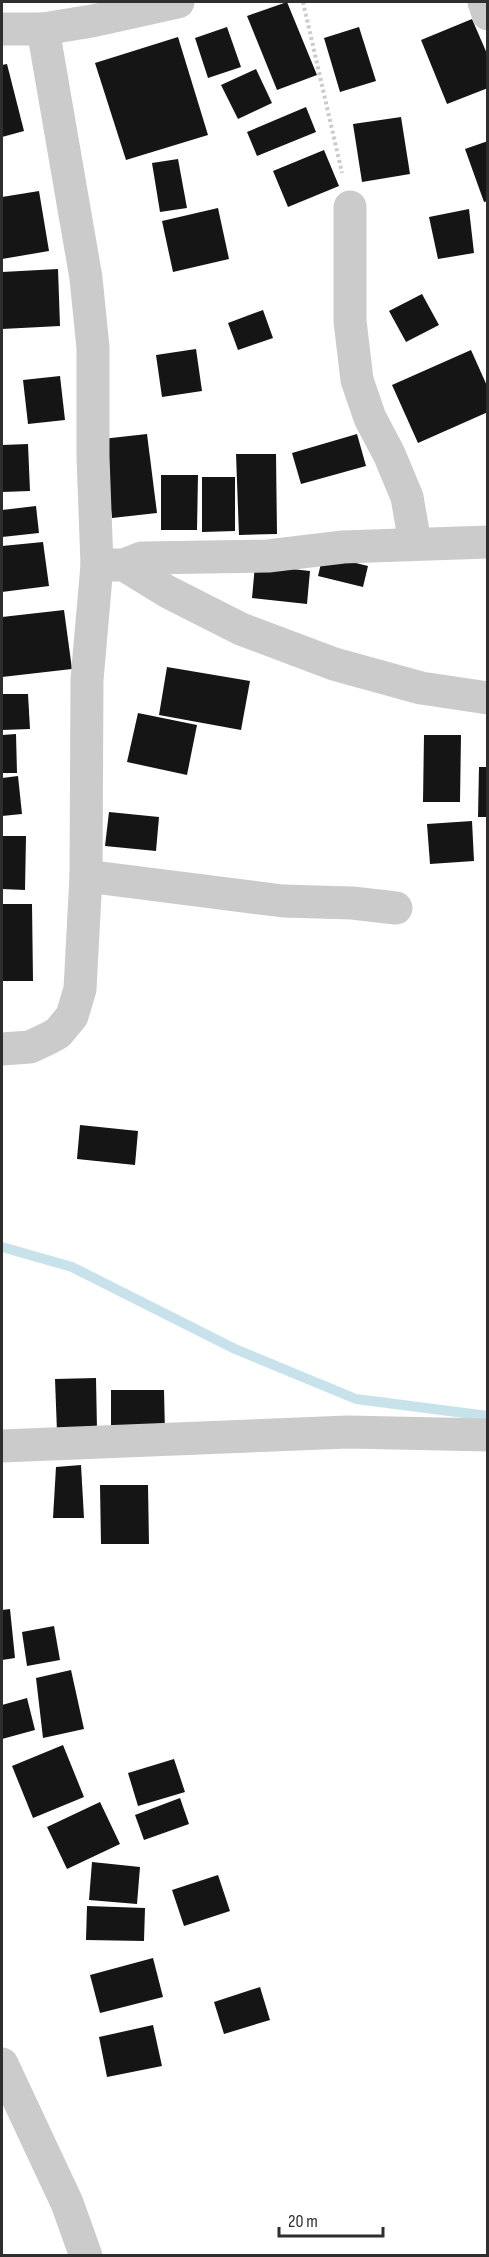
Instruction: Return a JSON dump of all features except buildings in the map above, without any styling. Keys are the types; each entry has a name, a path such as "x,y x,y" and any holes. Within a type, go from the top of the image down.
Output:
{"street":[{"path":"2,29 43,28 92,21 178,2"},
{"path":"484,2 488,14"},
{"path":"2,1049 30,1047 58,1033 72,1016 80,989 86,876 87,680 111,565 93,457 93,348 86,278 43,28"},
{"path":"350,207 350,321 357,380 370,418 407,496 415,543"},
{"path":"111,565 141,558 268,556 343,547 488,542"},
{"path":"111,565 241,629 334,664 420,688 488,698"},
{"path":"86,876 283,901 352,903 396,908"},
{"path":"2,1446 348,1432 488,1435"},
{"path":"2,2064 67,2202 86,2256"}],"path":[{"path":"303,2 350,207"}],"waterway":[{"path":"2,1247 72,1267 235,1349 356,1399 488,1416"}]}
